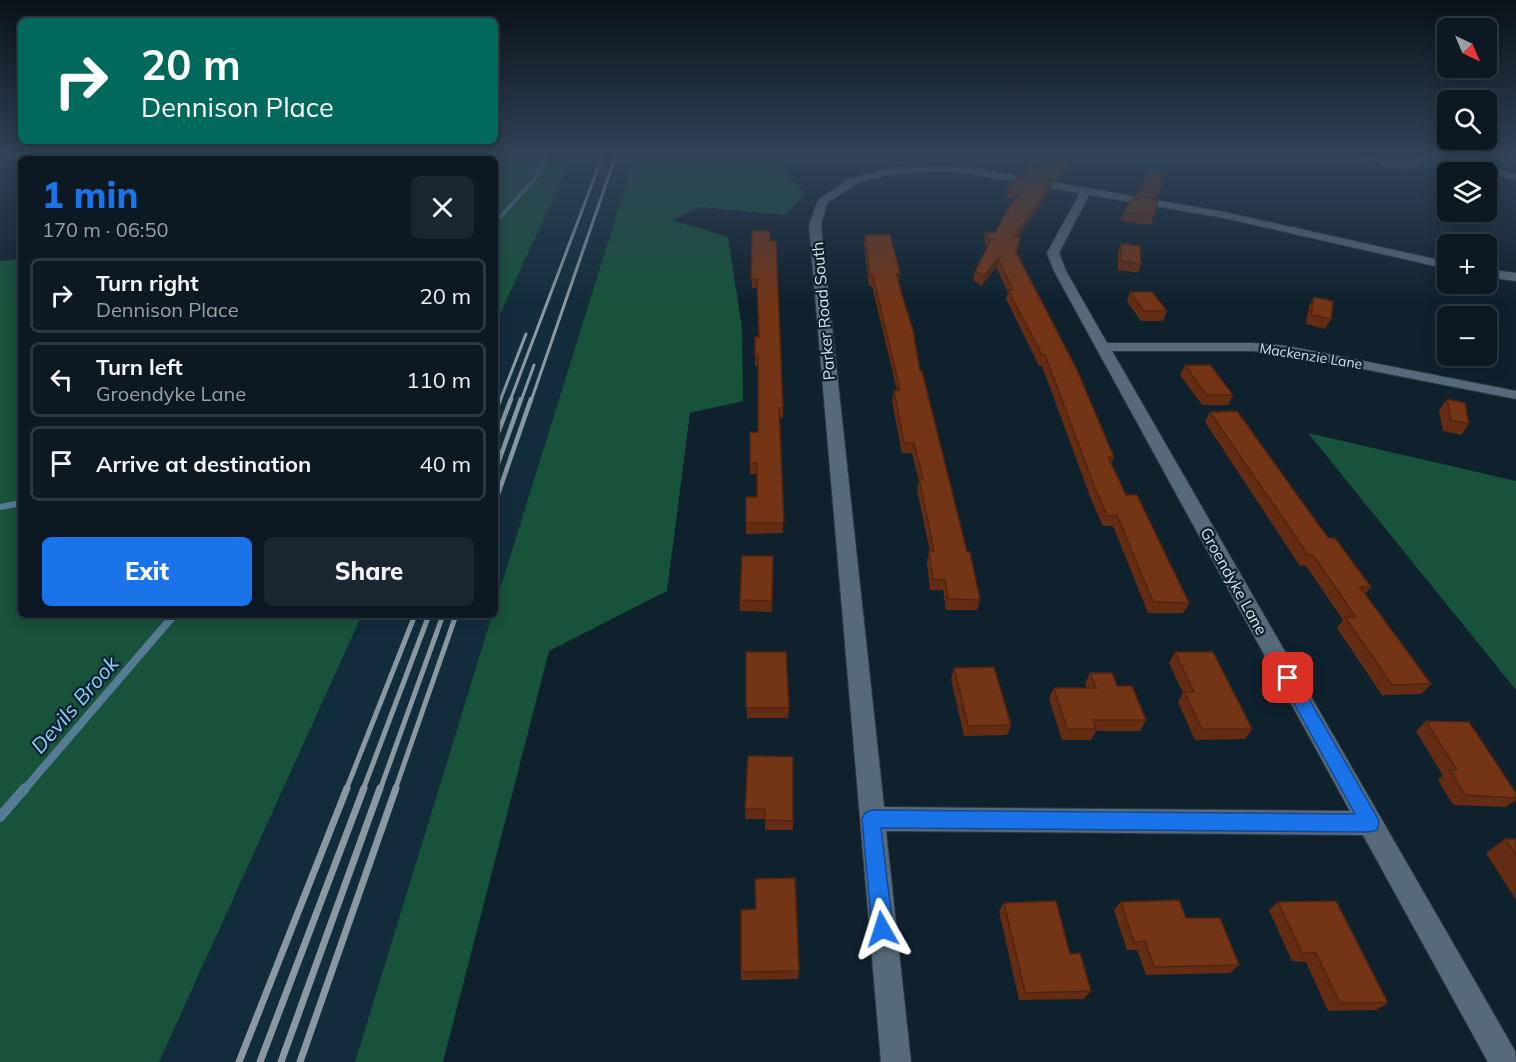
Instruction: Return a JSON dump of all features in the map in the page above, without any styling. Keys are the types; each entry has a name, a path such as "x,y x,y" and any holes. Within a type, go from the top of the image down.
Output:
{"street":[{"name":"Parker Road South","path":"821,205 815,225 896,1062"},
{"name":"Groendyke Lane","path":"1079,205 1053,253 1060,271 1504,1062"},
{"name":"Parker Road South","path":"1164,205 1224,215 1437,263"},
{"path":"1497,274 1516,277"},
{"name":"Mackenzie Lane","path":"1102,346 1252,347 1287,350 1516,395"},
{"path":"871,819 1370,823"}],"shaded area":[{"path":"550,205 620,205 498,595 498,318"},
{"path":"361,618 491,618 355,1062 159,1062"}],"green space":[{"path":"498,205 550,205 498,318"},
{"path":"620,205 795,205 785,215 699,207 672,220 728,237 742,328 743,401 690,413 667,591 549,651 443,1062 355,1062 491,618 498,618 498,595"},
{"path":"18,259 18,618 361,618 159,1062 0,1062 0,261"},
{"path":"1308,433 1516,481 1516,690"}],"building":[{"path":"1010,205 1037,205 1014,236 1021,238 1015,250 1077,370 1114,457 1108,457 1126,495 1137,495 1189,603 1153,602 1117,515 1107,516 1045,355 1042,355 1008,290 1013,290 998,258 984,276 975,271 990,242 985,232 995,233"},
{"path":"1128,205 1157,205 1154,216 1123,212"},
{"path":"752,231 770,231 770,241 776,241 783,408 779,408 784,523 746,523 746,497 757,497 757,463 750,463 750,432 758,432 758,355 755,356 755,337 759,337 757,279 751,279"},
{"path":"865,235 890,235 900,273 896,274 913,331 920,371 922,371 967,552 970,552 980,600 948,599 945,580 933,579 929,551 934,551 919,479 923,479 914,443 904,443 894,391 900,390 873,276 870,276"},
{"path":"1121,244 1140,246 1141,264 1121,261"},
{"path":"1130,292 1152,292 1167,311 1144,311"},
{"path":"1314,297 1333,301 1331,319 1311,315"},
{"path":"1185,365 1210,365 1233,395 1206,395"},
{"path":"1447,399 1465,403 1469,424 1451,420"},
{"path":"1237,411 1328,538 1335,538 1371,587 1360,587 1431,684 1392,685 1345,617 1356,617 1313,555 1308,555 1210,412"},
{"path":"742,556 773,556 772,601 740,600"},
{"path":"746,652 786,652 789,708 746,708"},
{"path":"1175,652 1213,652 1252,729 1202,729 1184,692 1194,692"},
{"path":"994,667 1011,725 968,726 954,668"},
{"path":"1090,673 1112,673 1117,686 1132,686 1146,720 1093,720 1096,729 1067,729 1054,688 1096,688"},
{"path":"1426,721 1469,722 1516,793 1516,798 1465,795 1450,770 1457,770"},
{"path":"748,756 793,757 793,821 765,820 765,809 745,809"},
{"path":"1505,839 1516,839 1516,855"},
{"path":"795,878 799,971 741,972 741,910 756,909 755,879"},
{"path":"1179,900 1186,918 1220,918 1239,965 1154,967 1145,941 1134,942 1121,902"},
{"path":"1056,901 1070,954 1080,953 1091,991 1025,993 1004,903"},
{"path":"1336,901 1388,1003 1340,1003 1316,953 1302,953 1278,902"}],"waterway":[{"name":"Devils Brook","path":"498,220 511,205"},
{"path":"0,507 18,504"},
{"name":"Devils Brook","path":"24,790 171,618"},
{"name":"Devils Brook","path":"0,817 25,788"}],"railway":[{"path":"510,401 584,205"},
{"path":"531,401 599,205"},
{"path":"500,401 526,334"},
{"path":"521,401 534,365"},
{"path":"498,405 500,399"},
{"path":"498,433 511,399"},
{"path":"498,464 521,399"},
{"path":"498,494 531,399"},
{"path":"346,790 414,618"},
{"path":"363,790 428,618"},
{"path":"380,790 442,618"},
{"path":"395,790 455,618"},
{"path":"239,1062 347,788"},
{"path":"260,1062 364,788"},
{"path":"281,1062 380,788"},
{"path":"300,1062 396,788"}],"route":[{"path":"882,929 871,819 1370,823 1288,678"}]}
